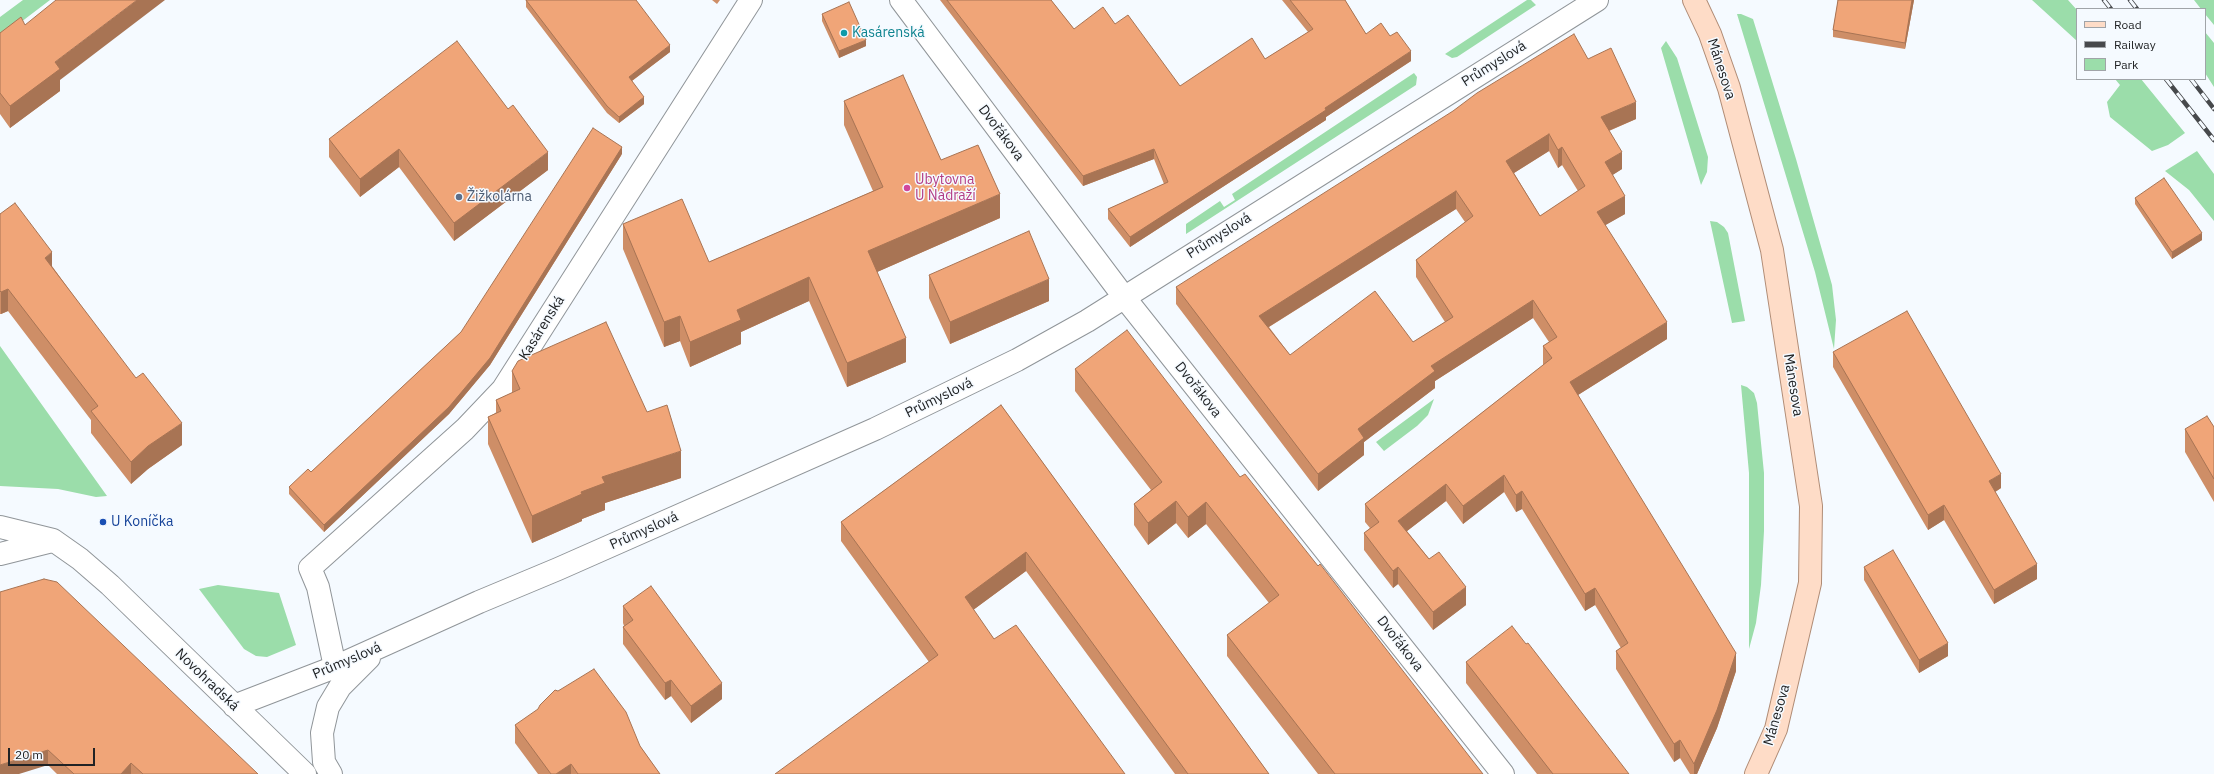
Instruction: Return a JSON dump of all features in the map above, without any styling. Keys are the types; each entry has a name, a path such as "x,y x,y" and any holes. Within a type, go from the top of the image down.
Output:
{"main road":[{"name":"Mánesova","path":"1694,0 1710,34 1729,88 1772,250 1811,506 1810,583 1776,728 1756,774"}],"street":[{"name":"Kasárenská","path":"335,667 318,587 310,568 465,429 503,389 751,0"},
{"name":"Dvořákova","path":"901,0 1124,296 1503,774"},
{"name":"Průmyslová","path":"234,706 335,667 875,429 1018,360 1087,321 1124,296 1597,0"},
{"path":"0,527 53,540"},
{"path":"0,554 53,540"},
{"name":"Novohradská","path":"53,540 80,559 110,585 305,774"},
{"path":"331,774 324,762 322,733 328,707 340,687 359,666 391,642"}],"green space":[{"path":"23,0 50,0 0,38 0,17"},
{"path":"1527,0 1531,0 1536,5 1457,57 1452,58 1445,54"},
{"path":"2032,0 2068,0 2076,9 2076,40"},
{"path":"2194,0 2214,0 2214,25 2206,15 2206,8 2200,8"},
{"path":"1737,14 1753,19 1796,159 1832,285 1836,320 1834,349 1815,272"},
{"path":"2206,33 2214,43 2214,87 2206,75"},
{"path":"1666,41 1677,58 1708,157 1707,172 1701,185 1661,48"},
{"path":"1414,73 1417,77 1416,85 1186,234 1186,224 1220,201 1224,207 1235,200 1232,194"},
{"path":"2116,80 2142,80 2185,133 2168,145 2152,151 2110,117 2107,102 2120,85"},
{"path":"2197,151 2214,174 2214,221 2189,190 2165,171"},
{"path":"1710,221 1717,222 1724,227 1728,233 1745,321 1732,323"},
{"path":"0,346 107,496 96,497 58,489 0,486"},
{"path":"1741,385 1747,387 1754,393 1757,403 1764,473 1764,531 1761,585 1756,623 1749,649 1749,473"},
{"path":"1434,399 1428,415 1417,426 1384,451 1376,442"},
{"path":"218,585 279,593 296,645 267,657 256,656 244,649 199,589"}],"building":[{"path":"56,0 137,0 55,62 60,69 10,106 0,93 0,33 21,17 25,25"},
{"path":"526,0 636,0 670,45 629,77 644,97 619,117 607,106"},
{"path":"947,0 1051,0 1074,29 1103,7 1115,24 1128,15 1180,86 1252,38 1265,59 1313,29 1290,0 1345,0 1366,34 1381,23 1390,36 1397,32 1411,51 1325,108 1326,110 1130,237 1108,209 1168,182 1154,149 1083,176"},
{"path":"1838,0 1912,0 1905,43 1833,30"},
{"name":"Kasárenská","path":"849,2 866,40 839,51 822,14"},
{"path":"1574,34 1588,59 1611,48 1636,102 1601,117 1622,152 1605,162 1625,196 1597,212 1667,322 1570,382 1736,653 1717,710 1694,764 1680,740 1674,744 1616,651 1628,643 1595,588 1585,594 1522,491 1516,495 1504,475 1463,506 1446,484 1398,521 1429,559 1439,552 1466,587 1433,612 1398,567 1393,571 1364,533 1379,522 1365,504 1552,358 1543,346 1557,337 1533,300 1431,366 1435,371 1358,429 1364,438 1318,474 1176,287 1453,111 1477,93","holes":["1549,134 1558,150 1562,147 1585,186 1540,216 1506,161","1456,191 1473,216 1416,260 1453,317 1413,342 1375,291 1290,355 1259,316"]},
{"path":"457,41 508,109 513,105 548,152 454,223 399,149 360,179 329,139"},
{"path":"903,75 941,160 978,145 1000,194 868,251 906,338 847,363 809,277 737,310 741,320 690,342 680,316 664,322 623,224 682,199 709,262 883,187 844,101"},
{"path":"593,128 622,147 490,358 449,407 324,525 289,487 308,469 311,472 461,332"},
{"path":"2164,178 2202,233 2172,252 2135,198"},
{"path":"15,203 52,252 45,258 136,378 143,373 182,423 148,446 131,462 91,411 98,406 8,289 1,292 0,291 0,214"},
{"path":"1029,231 1049,279 950,322 929,275"},
{"path":"1907,311 2001,474 1989,481 2037,564 1994,590 1944,505 1928,515 1833,352"},
{"path":"606,322 647,412 667,405 681,451 602,477 605,483 581,492 582,494 532,516 488,417 501,411 496,400 520,389 512,371 518,361"},
{"path":"1127,330 1240,477 1245,474 1318,566 1320,564 1483,774 1335,774 1227,635 1279,595 1206,502 1188,517 1176,501 1148,523 1134,504 1162,482 1075,369"},
{"path":"1001,405 1269,774 1188,774 1026,552 965,597 994,639 1016,625 1125,774 775,774 938,655 841,522"},
{"path":"2207,416 2214,427 2214,479 2185,429"},
{"path":"1893,550 1948,643 1919,660 1864,567"},
{"path":"44,579 57,582 258,774 143,774 131,763 121,774 74,774 48,750 0,765 0,592"},
{"path":"651,586 722,683 691,706 671,680 665,683 623,627 633,620 623,606"},
{"path":"1512,626 1526,644 1528,643 1629,774 1553,774 1466,662"},
{"path":"594,669 626,712 640,746 660,774 578,774 571,764 556,774 551,774 515,725 538,709 555,690 558,691"}],"railway":[{"path":"2104,0 2110,8"},
{"path":"2130,0 2136,8"},
{"path":"2167,80 2214,140"},
{"path":"2192,80 2214,109"}],"place":[{"name":"Kasárenská","path":"844,33"},
{"name":"Ubytovna U Nádraží","path":"907,188"},
{"name":"Žižkolárna","path":"459,197"},
{"name":"U Koníčka","path":"103,522"}]}
